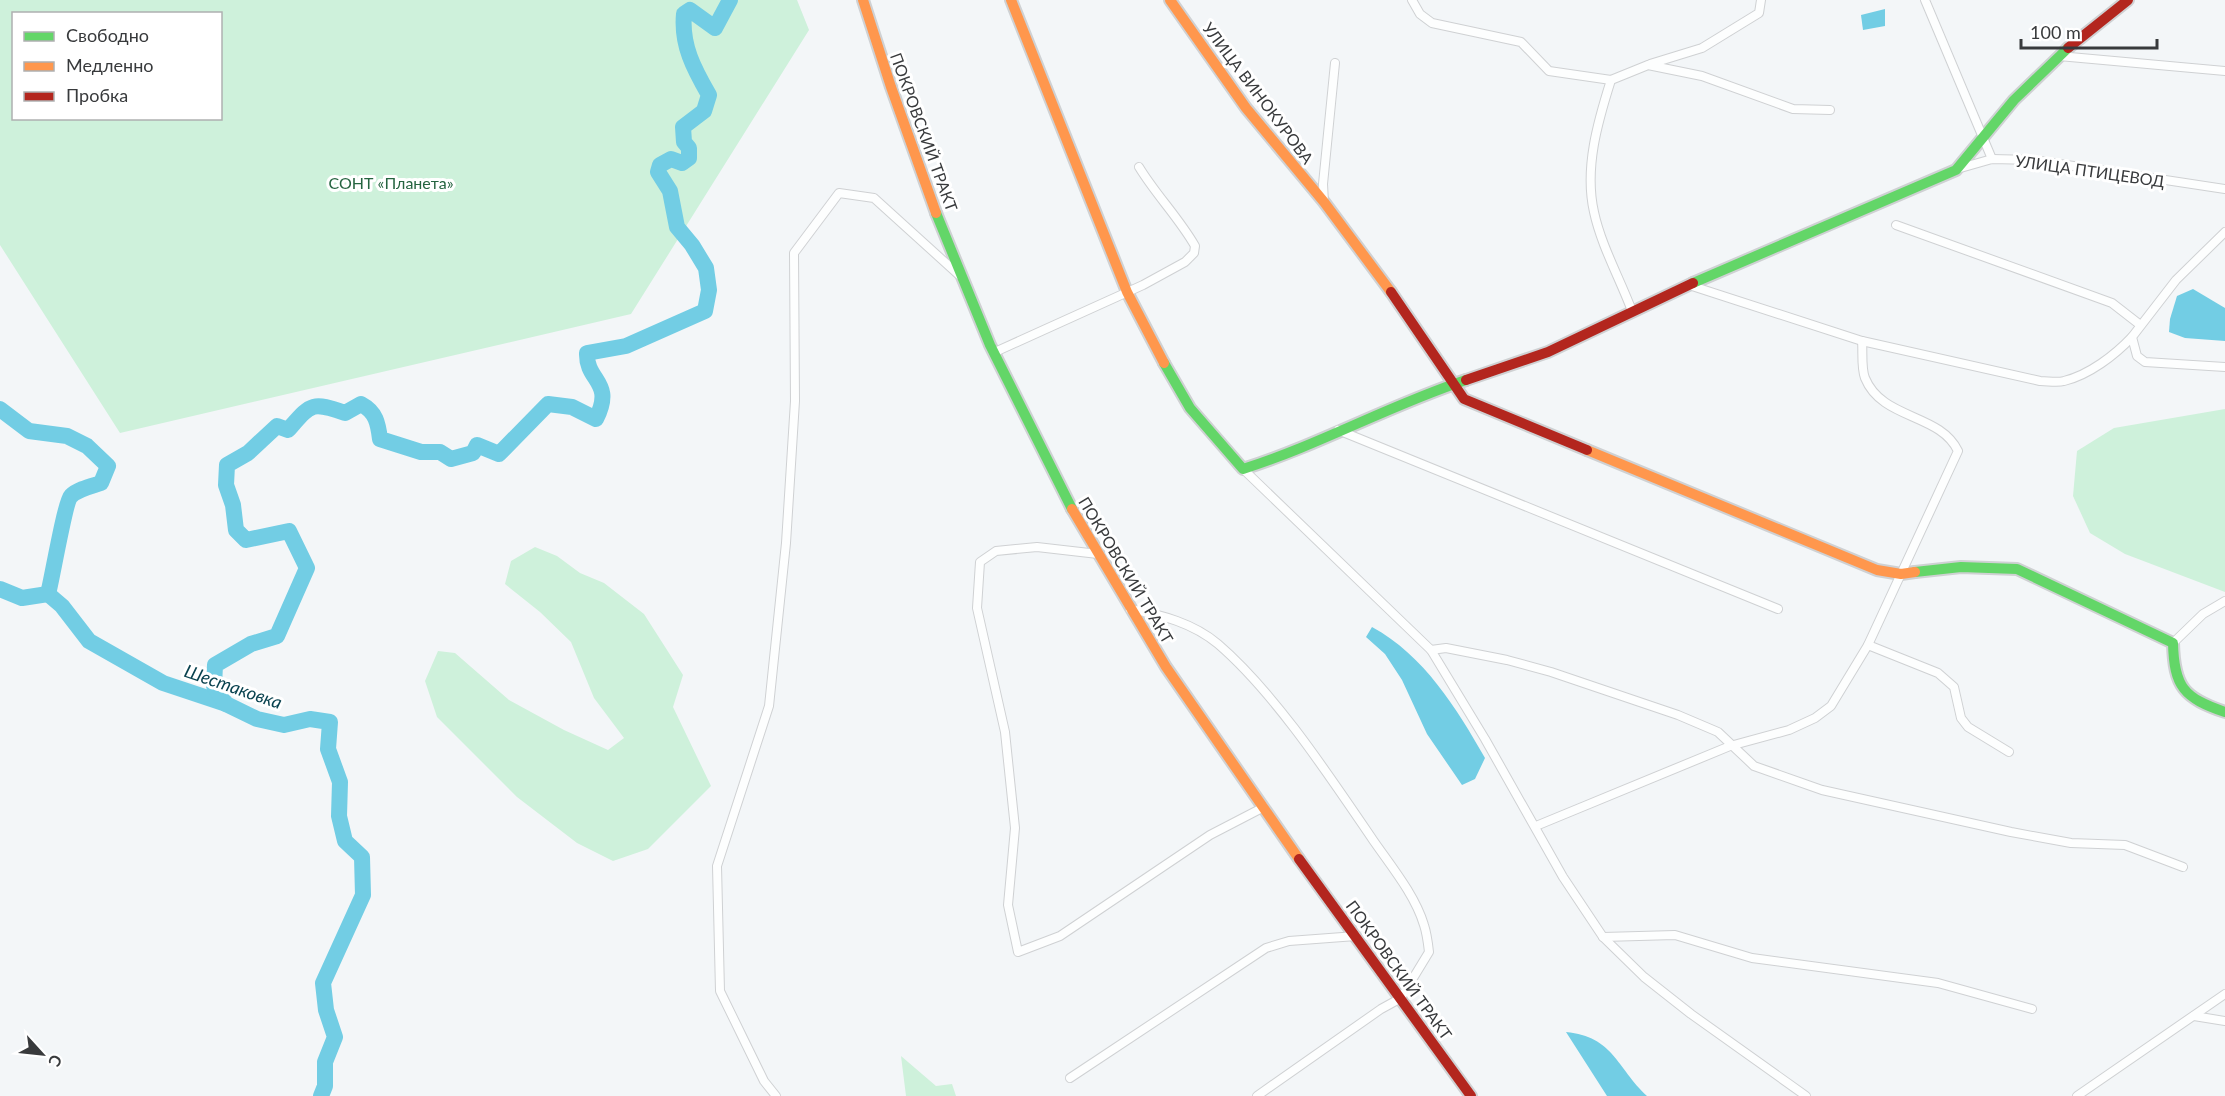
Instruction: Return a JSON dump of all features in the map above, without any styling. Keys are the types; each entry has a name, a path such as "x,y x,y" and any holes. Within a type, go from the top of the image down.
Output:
{"street":[{"name":"ПОКРОВСКИЙ ТРАКТ","path":"863,0 908,136 964,280 1036,441 1098,554 1166,667 1471,1096"},
{"path":"1011,0 1127,292 1169,374 1190,408 1244,469 1431,650 1536,826 1563,877 1603,937 1644,977 1691,1014 1806,1096"},
{"name":"УЛИЦА ВИНОКУРОВА","path":"1170,0 1246,108 1324,202 1404,309 1464,399 1877,570 1901,574 1961,567 2017,569 2173,642"},
{"path":"1412,0 1420,14 1432,23 1521,42 1549,71 1611,80 1648,65 1702,48 1760,13 1761,0"},
{"path":"1925,0 1992,159"},
{"path":"1244,469 1278,458 1338,430 1453,384 1524,362 1689,285 1956,170 1981,134 2058,56 2128,0"},
{"path":"2058,56 2225,71"},
{"path":"1324,202 1323,184 1335,63"},
{"path":"1648,65 1702,76 1793,109 1830,110"},
{"path":"1611,80 1595,139 1591,172 1594,212 1632,311"},
{"name":"УЛИЦА ПТИЦЕВОД","path":"1956,170 1992,159 2034,160 2225,189"},
{"path":"995,352 1127,292 1185,262 1194,254 1195,246 1139,167"},
{"path":"776,1096 764,1081 720,991 717,866 769,706 786,543 795,401 794,253 839,193 874,198 964,280"},
{"path":"1896,225 2112,303 2139,324"},
{"path":"1689,285 1862,341 2040,381 2063,382 2116,353 2132,337 2139,324 2176,280 2225,232"},
{"path":"2132,337 2137,356 2145,362 2225,367"},
{"path":"1536,826 1730,746 1789,730 1815,718 1831,705 1868,645 1958,450 1954,443 1932,426 1894,410 1883,402 1865,378 1862,341"},
{"path":"1338,430 1778,609"},
{"path":"1098,554 1037,547 996,551 980,562 977,608 1005,732 1016,828 1008,905 1018,952 1060,936 1210,835 1264,807"},
{"path":"2225,601 2203,614 2173,642 2173,664 2178,684 2194,702 2225,712"},
{"path":"1131,609 1164,616 1187,625 1217,644 1261,688 1335,784 1401,881 1424,924 1429,952 1401,998 1381,1009 1257,1096"},
{"path":"1868,645 1938,673 1954,687 1961,718 1968,728 2009,752"},
{"path":"1431,650 1446,648 1469,652 1571,678 1678,715 1718,732 1730,746 1754,766 1822,790 2071,843 2125,845 2183,867"},
{"path":"1603,937 1675,935 1752,958 1938,983 2032,1010"},
{"path":"1070,1078 1266,948 1288,941 1356,936"},
{"path":"2077,1096 2225,994"},
{"path":"2194,1016 2225,1021"}],"green space":[{"name":"СОНТ «Планета»","path":"0,0 797,0 809,30 631,314 120,433 0,245"},
{"path":"2225,409 2225,592 2125,554 2090,533 2073,496 2077,451 2114,428"},
{"path":"535,547 557,556 580,573 604,583 644,614 683,675 673,707 711,786 648,849 613,861 577,843 517,797 437,717 425,681 438,651 455,653 509,700 564,730 608,750 624,738 594,698 571,642 540,612 505,584 511,561"},
{"path":"901,1056 936,1086 952,1084 956,1096 906,1096"}],"water":[{"path":"1885,9 1885,26 1863,30 1861,15"},
{"path":"2193,289 2225,308 2225,341 2185,338 2169,332 2170,319 2177,296"},
{"path":"1372,627 1408,652 1451,702 1485,758 1475,779 1462,785 1427,734 1402,680 1385,654 1366,637"},
{"path":"1566,1032 1595,1040 1605,1047 1647,1096 1607,1096"}],"waterway":[{"path":"226,704 214,686 215,665 251,644 277,636 307,568 289,531 246,540 236,530 233,505 226,485 227,465 248,453 277,426 288,430 312,407 325,407 345,413 361,404 375,418 380,439 421,452 440,452 451,459 473,453 477,445 499,454 548,404 572,407 596,419 601,406 601,389 588,363 587,353 626,346 705,311 709,290 706,268 692,245 677,227 670,191 658,172 660,165 671,159 682,163 689,158 689,148 684,142 683,127 704,111 709,95 694,66 687,46 684,14 690,10 715,28 730,0"},
{"name":"Шестаковка","path":"0,409 29,431 67,436 87,446 108,466 101,483 77,491 68,501 48,594 62,606 89,641 163,683 226,704 257,719 284,725 310,719 330,722 328,749 340,782 339,816 345,841 362,857 363,895 323,983 326,1010 335,1037 325,1062 325,1086 321,1096"},
{"path":"0,589 22,598 48,594"}],"traffic: fast":[{"path":"1693,283 1956,170 2014,100 2068,48"},
{"path":"936,213 990,345 1072,509"},
{"path":"1164,363 1190,408 1243,469 1466,380"},
{"path":"1915,572 1961,567 2017,569 2173,643 2176,670 2184,689 2200,702 2225,712"}],"traffic: slow":[{"path":"863,0 936,213"},
{"path":"1011,0 1127,292 1164,363"},
{"path":"1170,0 1246,108 1324,202 1391,292"},
{"path":"1587,450 1877,570 1901,574 1915,572"},
{"path":"1072,509 1166,667 1299,859"}],"traffic: jam":[{"path":"2068,48 2128,0"},
{"path":"1466,380 1548,352 1693,283"},
{"path":"1391,292 1464,399 1587,450"},
{"path":"1299,859 1471,1096"}]}
